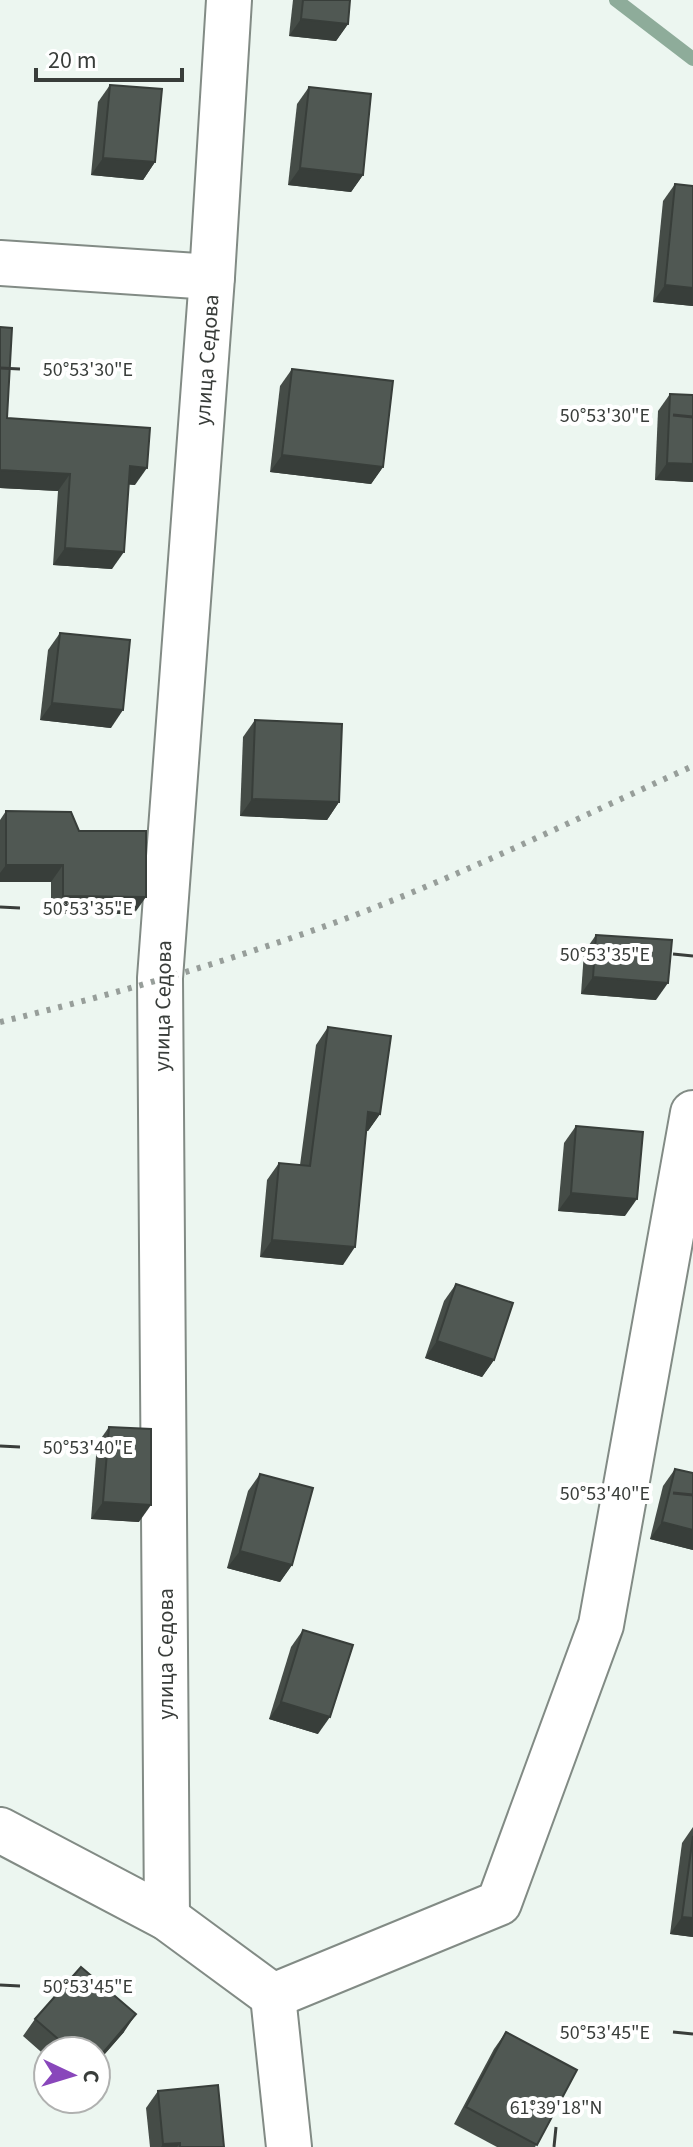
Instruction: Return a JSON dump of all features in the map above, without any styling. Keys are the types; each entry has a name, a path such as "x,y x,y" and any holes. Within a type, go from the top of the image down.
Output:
{"street":[{"name":"улица Седова","path":"167,1918 160,978 212,277 229,0"},
{"path":"0,263 212,277"},
{"path":"273,1996 499,1903 601,1625 693,1113"},
{"path":"0,1830 167,1918 273,1996 289,2147"}],"building":[{"path":"303,0 350,0 348,24 301,19"},
{"path":"110,85 162,89 155,162 103,158"},
{"path":"309,87 371,94 363,175 300,168"},
{"path":"675,184 693,186 693,288 665,285"},
{"path":"0,327 12,328 7,418 150,428 147,468 130,466 124,552 65,548 70,474 0,470"},
{"path":"292,369 393,381 383,467 282,455"},
{"path":"670,394 693,395 693,464 667,463"},
{"path":"60,633 130,640 123,710 52,703"},
{"path":"255,720 342,724 339,802 252,799"},
{"path":"6,811 71,812 79,831 146,831 146,897 63,896 63,865 6,865"},
{"path":"596,935 672,940 668,983 593,977"},
{"path":"328,1027 391,1036 380,1114 368,1112 355,1247 272,1240 279,1163 310,1166"},
{"path":"576,1126 643,1132 637,1199 571,1193"},
{"path":"456,1284 513,1303 494,1360 437,1341"},
{"path":"109,1427 151,1429 151,1505 103,1502"},
{"path":"675,1469 693,1473 693,1530 662,1522"},
{"path":"260,1474 313,1488 292,1565 240,1551"},
{"path":"303,1630 353,1645 330,1717 281,1702"},
{"path":"693,1836 693,1918 682,1917"},
{"path":"81,1967 136,2014 112,2042 112,2035 54,2035 35,2019"},
{"path":"506,2032 577,2070 537,2145 466,2107"},
{"path":"218,2085 224,2147 163,2144 158,2091"}],"waterway":[{"path":"616,0 693,59"}],"railway":[{"path":"0,1022 167,978 331,924 468,868 693,766"}]}
